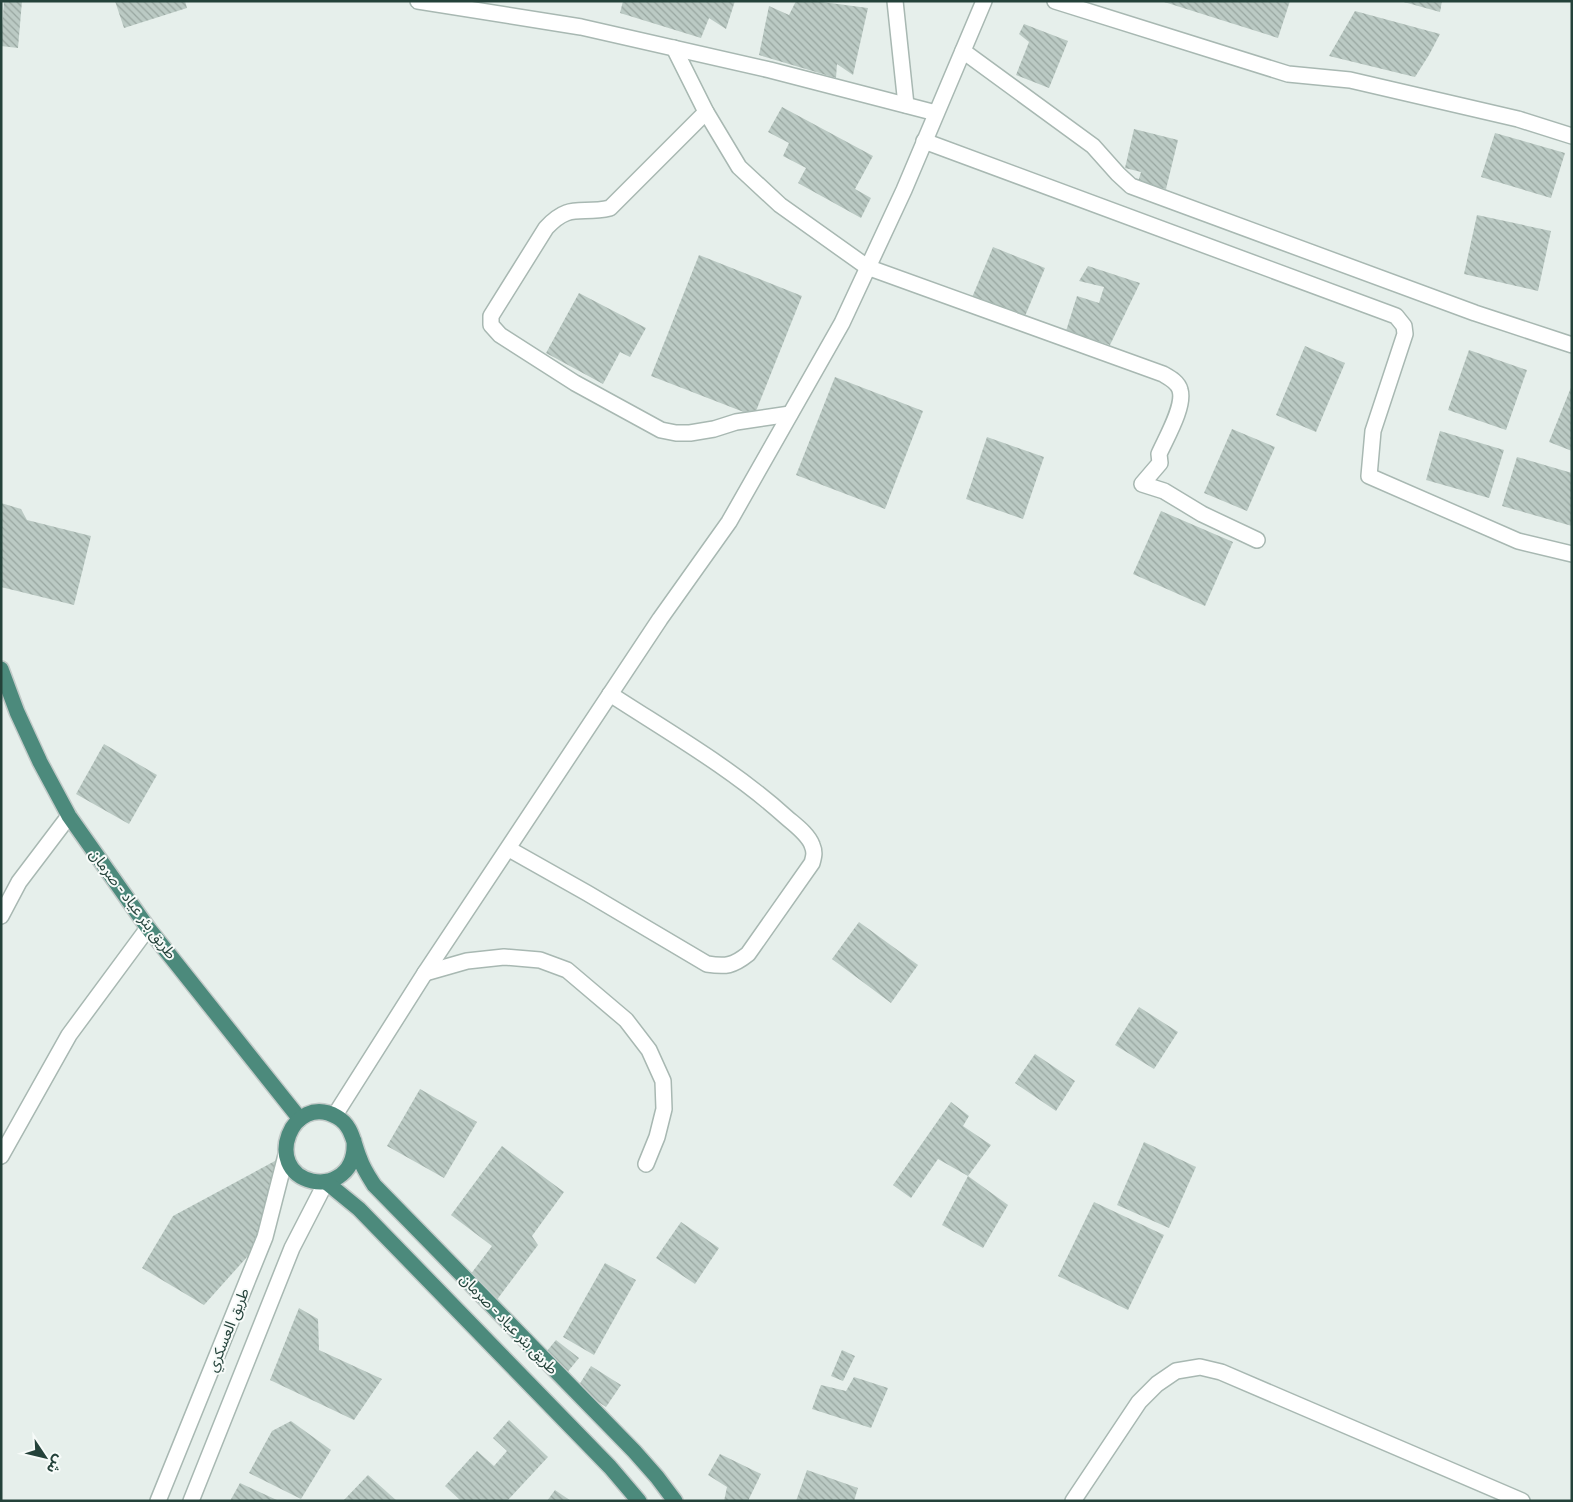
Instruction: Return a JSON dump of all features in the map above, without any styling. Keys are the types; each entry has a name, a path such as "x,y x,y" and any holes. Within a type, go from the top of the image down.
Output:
{"highway":[{"name":"طريق بئر عياد - صرمان","path":"1,669 18,712 69,816 148,928 300,1119"},
{"path":"313,1113 335,1115 348,1126 352,1133 354,1141 353,1159 342,1174 326,1182 313,1181 302,1176 290,1165 286,1155 288,1135 292,1126 300,1119 313,1113"},
{"name":"طريق بئر عياد - صرمان","path":"354,1141 366,1172 374,1186 634,1451 675,1501"},
{"name":"طريق بئر عياد - صرمان","path":"326,1182 358,1209 610,1467 639,1501"}],"street":[{"path":"418,1 581,27 770,70 936,113"},
{"path":"895,1 906,105"},
{"path":"335,1115 425,974 610,694 660,619 729,522 842,323 904,190 984,1"},
{"path":"1055,1 1288,74 1350,80 1518,119 1572,136"},
{"path":"674,48 706,112 740,167 780,205 867,268 1163,374 1174,380 1180,388 1181,402 1158,454 1160,463 1142,484 1164,491 1202,514 1257,540"},
{"path":"963,51 1093,146 1131,186 1475,313 1572,345"},
{"path":"706,112 610,208 596,211 569,211 556,217 546,228 491,316 491,325 500,335 575,383 661,430 676,434 714,429 736,422 790,414"},
{"path":"924,141 1396,316 1404,326 1405,334 1372,431 1369,476 1518,541 1572,554"},
{"path":"508,849 707,964 724,966 739,961 748,954 812,863 815,854 812,843 803,832 776,808 746,783 610,694"},
{"path":"1,916 19,882 69,816"},
{"path":"1,1156 69,1035 148,928"},
{"path":"425,974 467,961 504,957 540,960 567,970 626,1020 650,1050 663,1081 664,1109 657,1137 646,1164"},
{"name":"طريق العسكري","path":"158,1501 266,1238 286,1155"},
{"name":"طريق العسكري","path":"191,1501 292,1248 326,1182"},
{"path":"1073,1501 1139,1402 1157,1384 1176,1371 1200,1367 1221,1372 1522,1501"}],"building":[{"path":"4,1 22,1 18,48 1,46"},
{"path":"115,1 185,1 187,8 124,28"},
{"path":"623,1 735,1 726,29 709,18 701,38 620,13"},
{"path":"796,1 815,1 868,8 853,75 837,64 836,78 759,55 769,6 789,15"},
{"path":"1161,1 1290,1 1278,38"},
{"path":"1400,1 1442,1 1440,12"},
{"path":"1355,11 1440,34 1415,77 1329,56"},
{"path":"1024,24 1068,41 1049,88 1016,75 1029,42 1019,34"},
{"path":"782,107 873,156 855,189 871,198 861,218 798,183 806,168 783,156 789,143 768,132"},
{"path":"1134,129 1178,140 1166,189 1138,182 1141,172 1125,168"},
{"path":"1495,133 1565,153 1551,198 1481,177"},
{"path":"1477,215 1551,231 1538,291 1464,274"},
{"path":"993,247 1045,268 1023,321 971,300"},
{"path":"699,255 802,296 754,416 651,376"},
{"path":"1088,266 1140,283 1110,345 1066,331 1077,296 1099,303 1104,287 1079,281"},
{"path":"579,293 646,328 630,357 620,352 603,384 546,353"},
{"path":"1305,346 1345,363 1316,432 1276,415"},
{"path":"1469,350 1527,370 1506,430 1448,410"},
{"path":"835,377 923,411 885,509 796,475"},
{"path":"1572,385 1572,451 1549,442"},
{"path":"1232,429 1275,447 1247,511 1204,493"},
{"path":"1440,431 1504,450 1489,498 1426,480"},
{"path":"987,437 1044,457 1023,519 966,499"},
{"path":"1517,457 1572,473 1572,526 1502,506"},
{"path":"1,503 21,509 27,520 91,536 74,605 1,587"},
{"path":"1161,511 1233,542 1205,606 1133,574"},
{"path":"104,744 157,775 129,824 76,794"},
{"path":"859,922 918,965 891,1003 832,959"},
{"path":"1139,1007 1178,1032 1154,1069 1115,1045"},
{"path":"1035,1054 1075,1081 1056,1111 1015,1083"},
{"path":"420,1089 477,1122 444,1178 387,1146"},
{"path":"951,1102 969,1116 963,1126 991,1145 968,1176 938,1159 911,1198 893,1185"},
{"path":"1144,1142 1196,1167 1169,1228 1117,1205"},
{"path":"502,1146 564,1192 532,1236 538,1245 496,1301 467,1279 492,1246 451,1215"},
{"path":"286,1155 265,1237 204,1305 142,1268 173,1216"},
{"path":"968,1176 1008,1205 983,1248 942,1225"},
{"path":"1094,1202 1164,1235 1128,1310 1058,1276"},
{"path":"681,1222 719,1248 695,1284 656,1258"},
{"path":"605,1263 636,1280 594,1355 563,1337"},
{"path":"299,1308 318,1319 319,1350 382,1379 354,1420 270,1380"},
{"path":"556,1340 579,1358 565,1375 542,1357"},
{"path":"842,1350 855,1356 843,1381 831,1376"},
{"path":"591,1366 621,1385 606,1407 577,1388"},
{"path":"854,1377 888,1388 871,1428 812,1409 821,1385 846,1391"},
{"path":"509,1420 548,1457 507,1501 461,1501 445,1486 477,1451 494,1466 507,1451 493,1438"},
{"path":"291,1421 331,1450 301,1499 249,1473 272,1431"},
{"path":"720,1454 761,1474 748,1501 724,1501 727,1487 708,1475"},
{"path":"807,1470 858,1488 854,1501 796,1501"},
{"path":"368,1475 397,1501 343,1501"},
{"path":"240,1483 279,1501 230,1501"},
{"path":"555,1490 571,1501 547,1501"}]}
